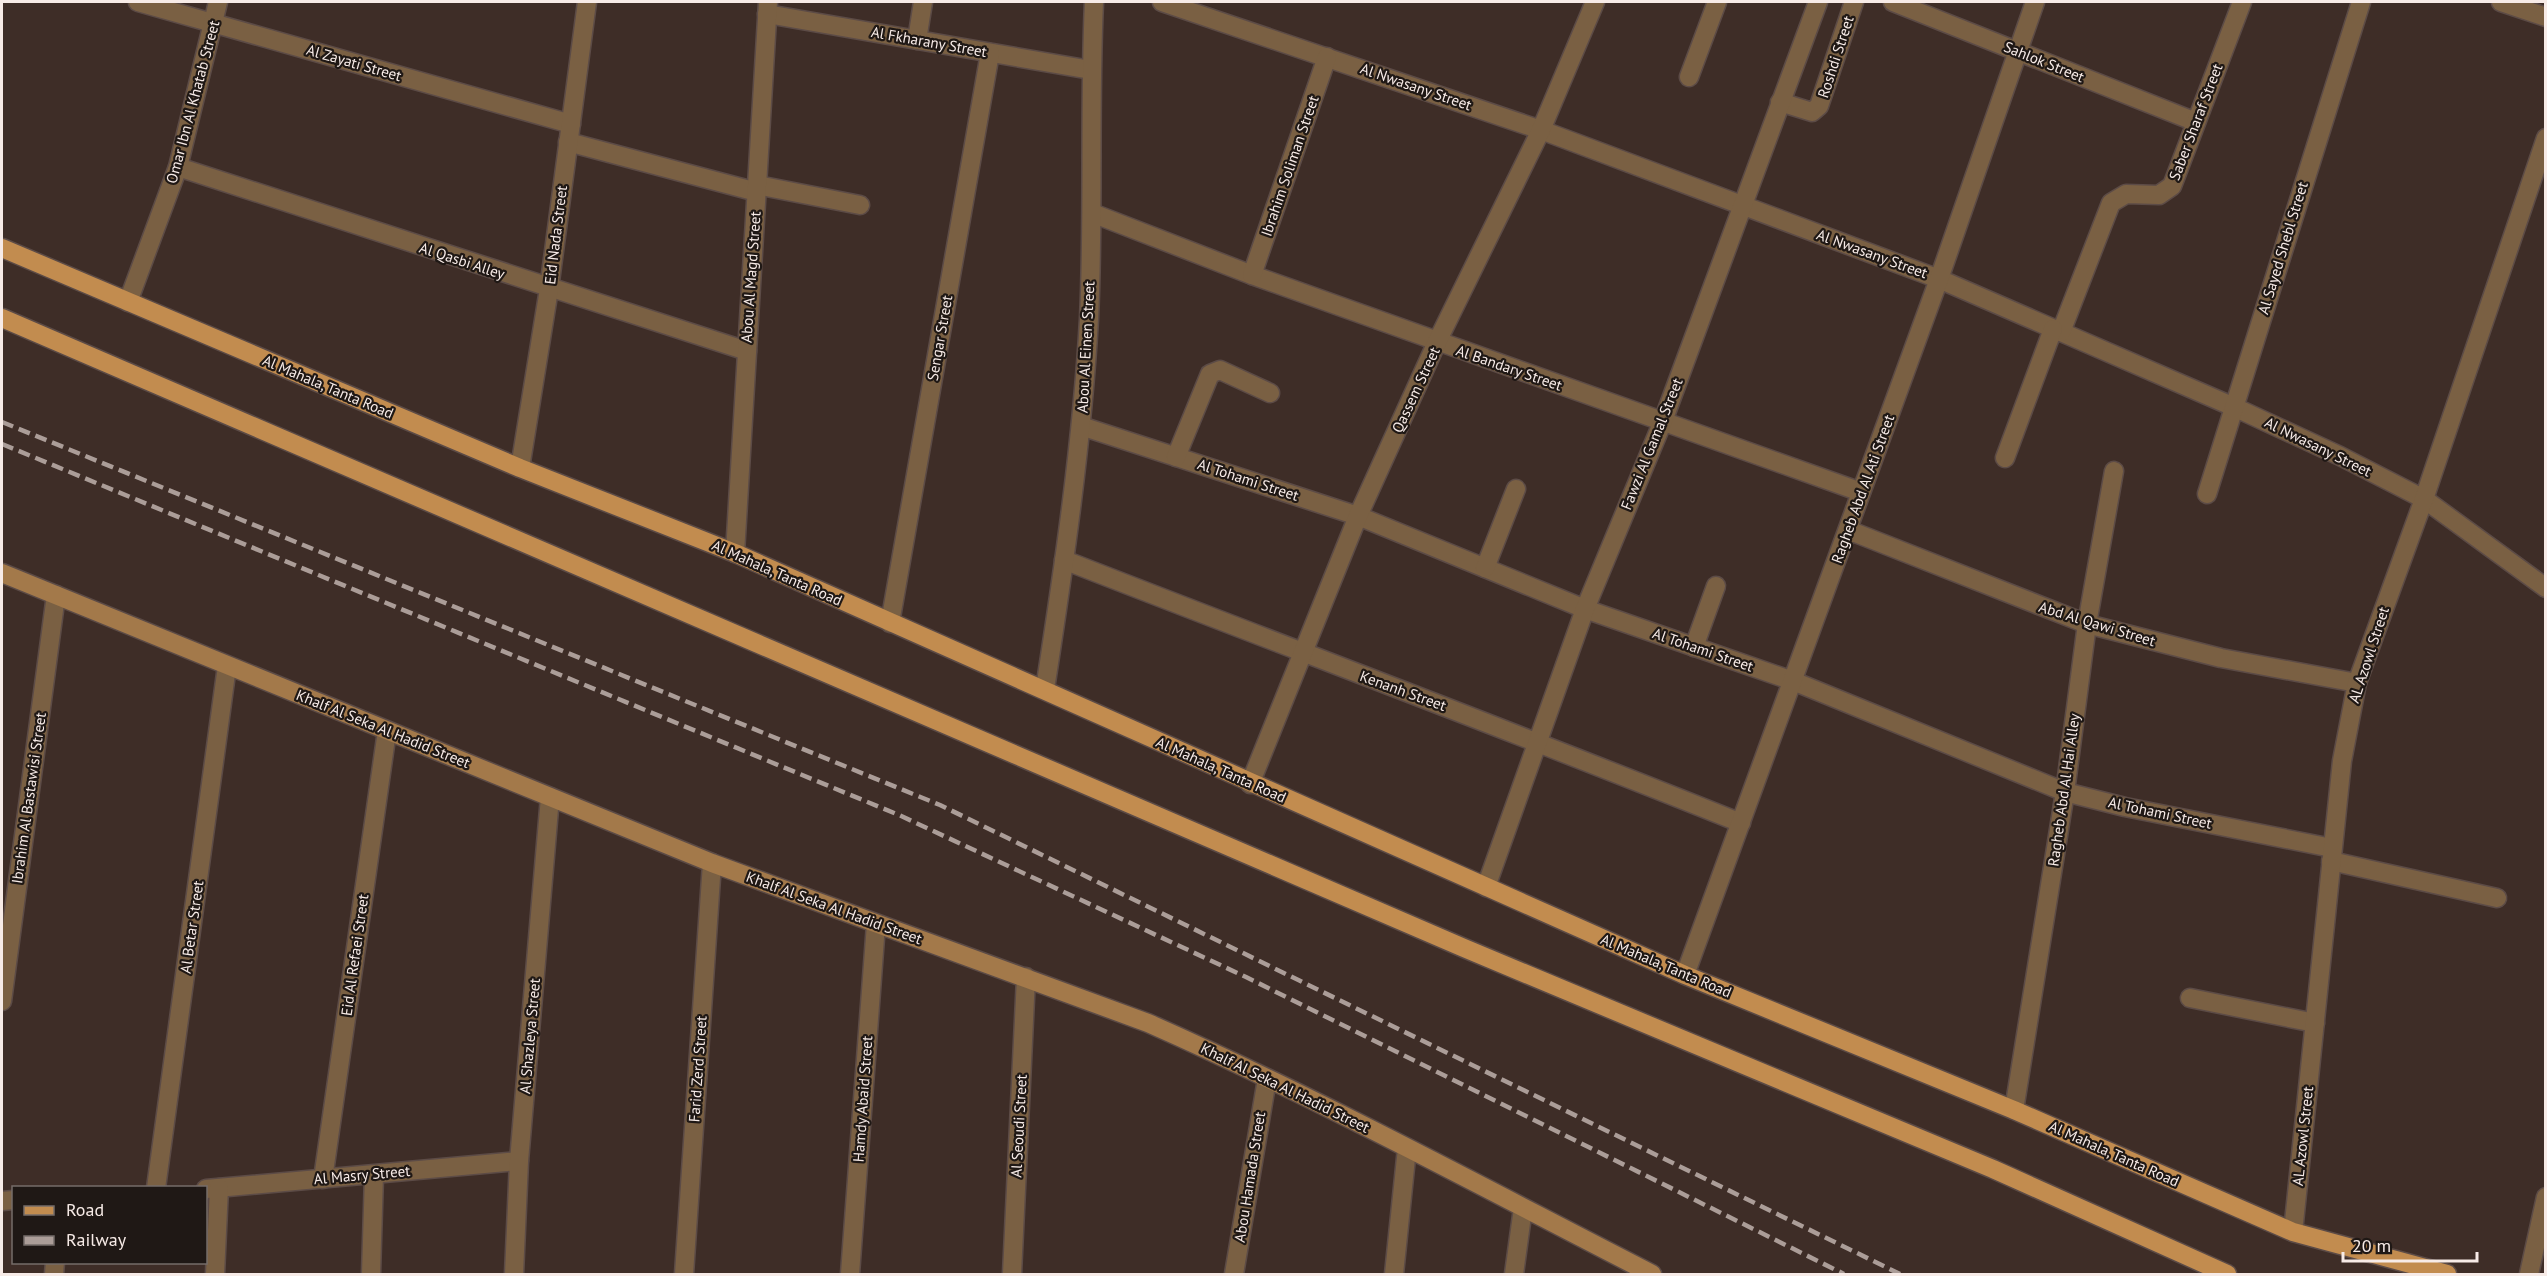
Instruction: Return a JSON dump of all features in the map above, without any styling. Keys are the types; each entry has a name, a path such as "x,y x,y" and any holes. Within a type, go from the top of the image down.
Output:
{"main road":[{"name":"Al Mahala, Tanta Road","path":"2,248 520,468 735,553 890,623 1045,689 1250,784 1685,975 2014,1110 2293,1232 2447,1275"},
{"path":"2,318 1464,948 1993,1169 2227,1275"}],"street":[{"name":"Al Zayati Street","path":"138,2 757,188 860,205"},
{"name":"Omar Ibn Al Khatab Street","path":"128,302 178,167 218,2"},
{"name":"Eid Nada Street","path":"520,468 549,289 587,2"},
{"path":"917,40 923,2"},
{"name":"Abou Al Einen Street","path":"1045,689 1065,560 1081,426 1089,320 1092,213 1091,70 1094,2"},
{"name":"Al Nwasany Street","path":"1161,2 1541,130 1939,279 2330,451 2424,500 2546,588"},
{"name":"Qassem Street","path":"1250,784 1358,516 1437,342 1541,130 1595,2"},
{"path":"1689,77 1716,2"},
{"name":"Fawzi Al Gamal Street","path":"1486,887 1585,609 1663,421 1818,2"},
{"name":"Roshdi Street","path":"1780,102 1812,112 1819,106 1854,2"},
{"name":"Sahlok Street","path":"1893,2 2196,122"},
{"name":"Ragheb Abd Al Ati Street","path":"1685,975 1939,279 2035,2"},
{"name":"Saber Sharaf Street","path":"2057,330 2111,203 2115,198 2126,194 2151,196 2166,192 2172,186 2242,2"},
{"name":"Al Sayed Shebl Street","path":"2206,494 2361,2"},
{"path":"2501,2 2546,17"},
{"name":"Al Fkharany Street","path":"768,8 917,40 1091,70"},
{"name":"Abou Al Magd Street","path":"735,553 768,8"},
{"name":"Sengar Street","path":"890,623 990,53"},
{"name":"Ibrahim Soliman Street","path":"1252,276 1327,57"},
{"name":"AL Azowl Street","path":"2293,1232 2331,854 2342,761 2357,683 2424,500 2546,138"},
{"name":"Al Qasbi Alley","path":"178,167 549,289 747,351"},
{"name":"Al Bandary Street","path":"1092,213 1252,276 1861,492"},
{"path":"2005,458 2057,330"},
{"path":"1176,457 1210,374 1214,370 1220,370 1270,393"},
{"name":"Al Tohami Street","path":"1081,426 1358,516 1585,609 1793,681 2065,792 2331,854 2497,898"},
{"name":"Ragheb Abd Al Hai Alley","path":"2014,1110 2065,792 2087,624 2114,471"},
{"path":"1485,568 1516,489"},
{"name":"Abd Al Qawi Street","path":"1848,530 2087,624 2221,658 2357,683"},
{"name":"Kenanh Street","path":"1065,560 1303,654 1538,741 1741,823"},
{"name":"Khalf Al Seka Al Hadid Street","path":"2,573 712,863 1148,1023 1407,1148 1652,1275"},
{"path":"1694,647 1716,586"},
{"name":"Ibrahim Al Bastawisi Street","path":"2,1001 56,595"},
{"name":"Al Betar Street","path":"156,1186 227,666"},
{"name":"Eid Al Refaei Street","path":"323,1179 387,731"},
{"name":"Al Shazleya Street","path":"514,1275 519,1161 550,797"},
{"name":"Farid Zerd Street","path":"684,1275 712,863"},
{"name":"Hamdy Abaid Street","path":"850,1275 876,924"},
{"name":"Al Seoudi Street","path":"1012,1275 1026,977"},
{"path":"2190,998 2315,1023"},
{"name":"Abou Hamada Street","path":"1234,1275 1267,1079"},
{"path":"1394,1275 1407,1148"},
{"name":"Al Masry Street","path":"212,1189 519,1161"},
{"path":"371,1275 374,1174"},
{"path":"212,1189 215,1275"},
{"path":"2529,1275 2546,1197"},
{"path":"1514,1275 1523,1208"}],"railway":[{"path":"2,422 940,805 1900,1274"},
{"path":"2,444 899,815 1246,977 1844,1274"}]}
